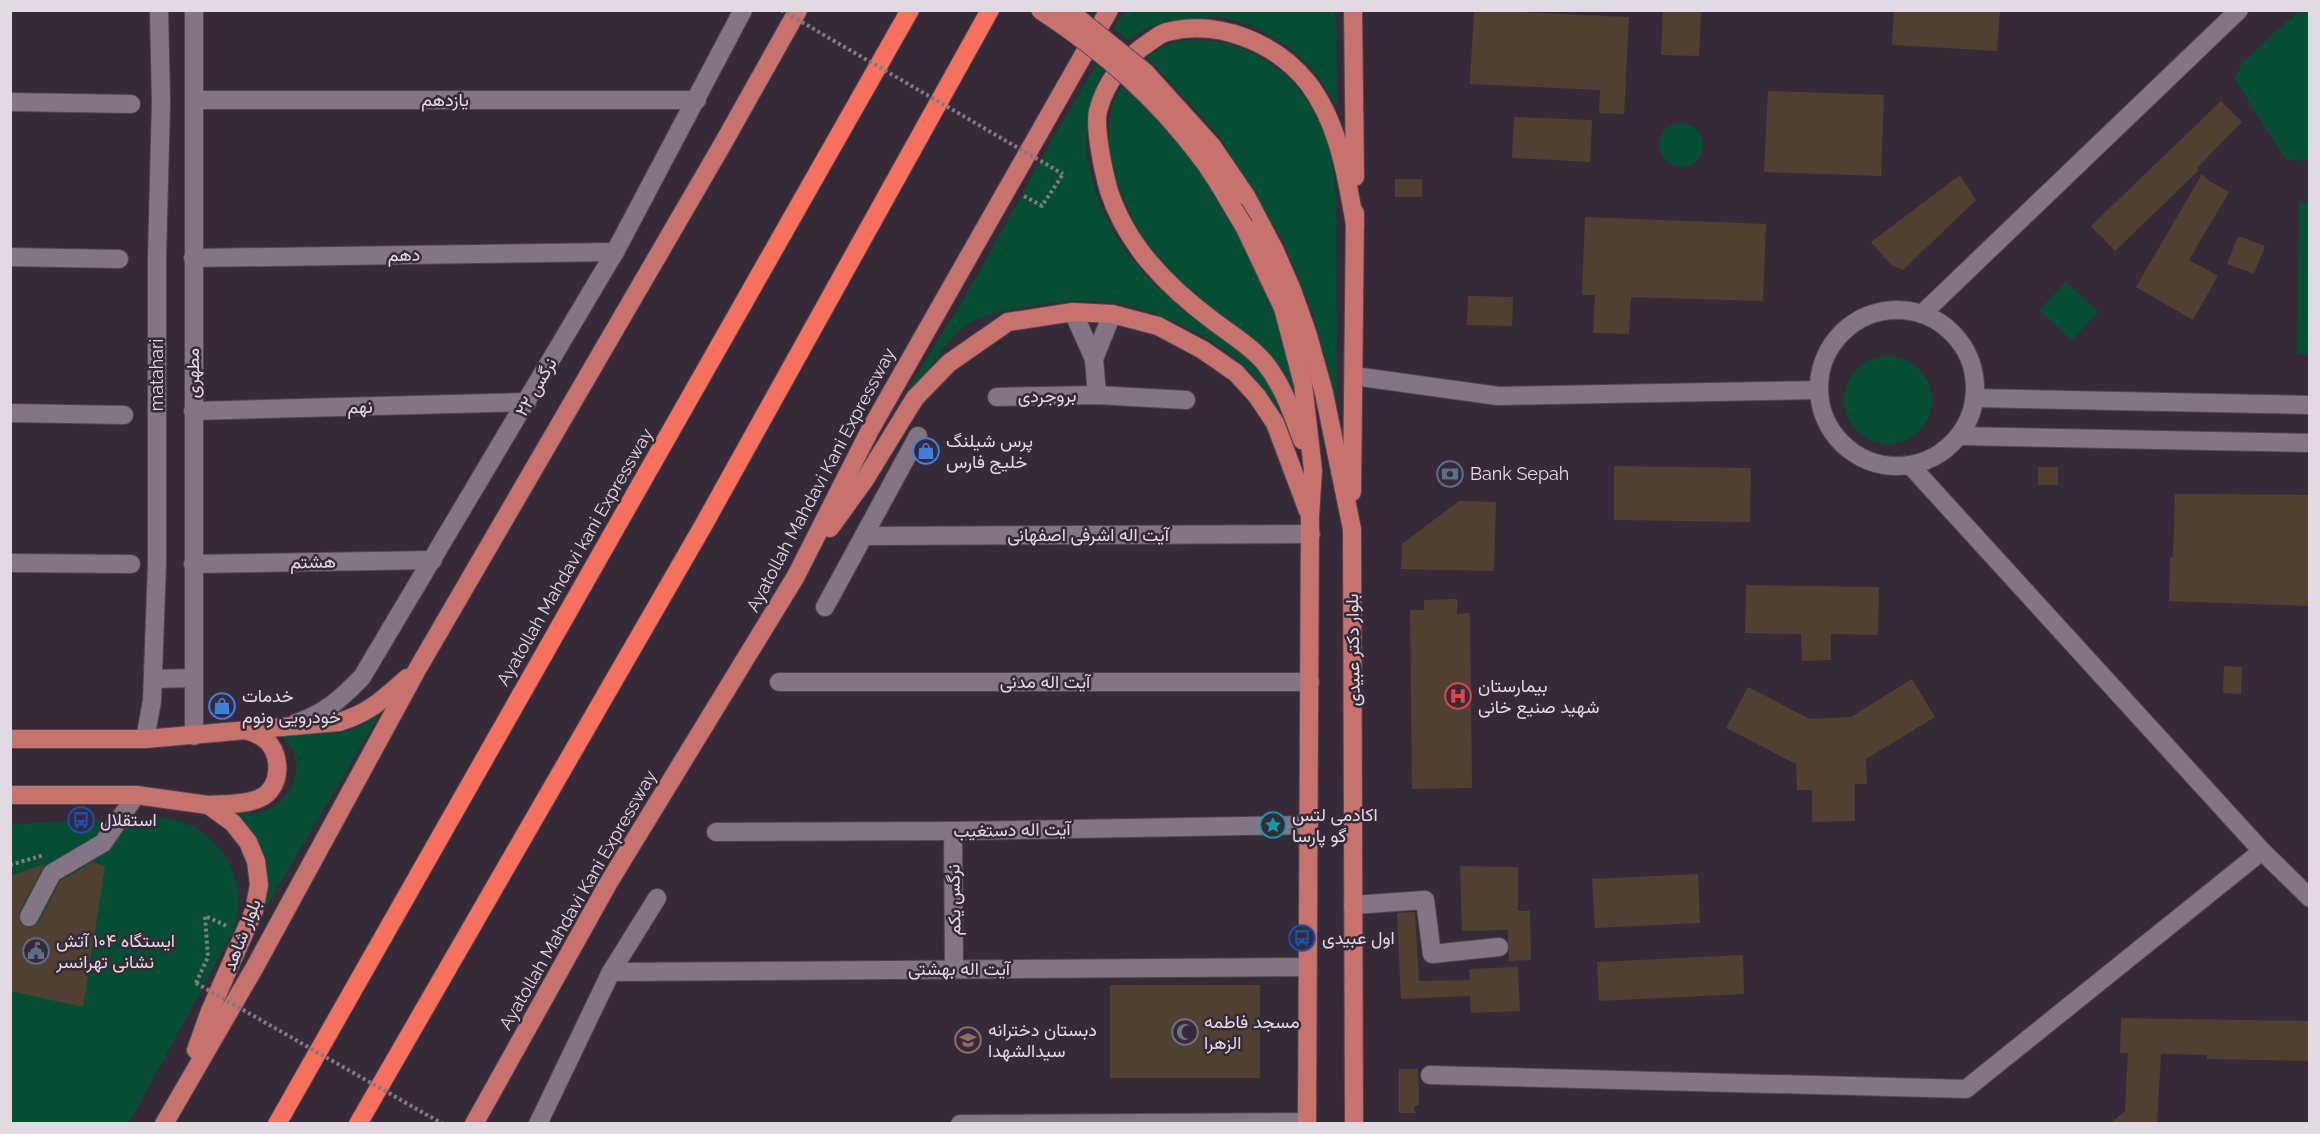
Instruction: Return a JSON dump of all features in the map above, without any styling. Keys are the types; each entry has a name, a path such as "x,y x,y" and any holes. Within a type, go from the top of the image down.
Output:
{"highway":[{"name":"Ayatollah Mahdavi kani Expressway","path":"277,1124 910,10"},
{"path":"358,1124 703,526 990,10"}],"main road":[{"path":"164,1124 256,965 418,668 721,147 798,10"},
{"path":"1040,10 1106,57 1140,86 1203,160 1244,225 1270,278 1292,336 1304,384 1313,470 1307,1123"},
{"name":"بلوار دکتر عبیدی","path":"1068,10 1145,72 1212,146 1246,196 1275,251 1307,332 1324,393 1352,529 1354,1124"},
{"name":"Ayatollah Mahdavi Kani Expressway","path":"474,1124 609,882 796,576 870,430 1109,10"},
{"path":"1352,529 1355,224 1353,10"},
{"path":"1313,470 1288,400 1264,361 1186,301 1156,272 1130,237 1109,191 1099,146 1097,113 1112,77 1124,61 1165,32 1208,28 1244,36 1281,57 1308,83 1328,116 1342,155 1355,224"},
{"path":"796,576 864,481 915,398 950,363 1008,322 1073,312 1112,314 1158,326 1203,350 1236,373 1257,396 1275,423 1311,525"},
{"path":"10,739 145,739 339,722 373,709 418,668"},
{"path":"208,805 261,798 271,789 277,777 278,765 267,741 245,730"},
{"name":"بلوار شاهد","path":"10,795 136,795 208,805 233,823 248,842 256,861 260,885 254,911 246,934 210,1011 180,1094"}],"street":[{"name":"matahari","path":"145,739 154,679 157,563 157,258 161,102 159,10"},
{"name":"مطهری","path":"194,10 194,736"},
{"name":"نرگس ۲۲","path":"287,725 314,717 339,701 362,677 615,252 743,10"},
{"path":"1922,314 2239,10"},
{"name":"یازدهم","path":"194,100 697,100"},
{"path":"10,102 131,104"},
{"name":"دهم","path":"194,258 615,252"},
{"path":"10,257 119,259"},
{"path":"1897,309 1922,314 1946,326 1964,346 1974,371 1976,398 1968,422 1959,436 1934,457 1910,465 1883,465 1858,456 1838,439 1824,416 1819,390 1822,365 1833,343 1851,325 1873,314 1897,309"},
{"name":"بروجردی","path":"1073,312 1094,359 1097,395"},
{"name":"بروجردی","path":"1094,359 1112,314"},
{"path":"1354,376 1498,396 1819,390"},
{"name":"بروجردی","path":"998,397 1097,395 1186,400"},
{"path":"1976,398 2310,405"},
{"name":"نهم","path":"193,411 527,402"},
{"path":"10,413 124,415"},
{"path":"825,607 918,436"},
{"path":"1959,436 2310,443"},
{"path":"1910,465 2262,851 2310,898"},
{"name":"آیت اله اشرفی اصفهانی","path":"864,536 1311,525"},
{"name":"هشتم","path":"193,564 433,561"},
{"path":"10,563 131,564"},
{"path":"154,679 194,678"},
{"name":"آیت اله مدنی","path":"779,682 1310,682"},
{"path":"29,917 51,873 103,843 136,795"},
{"name":"آیت اله دستغیب","path":"716,832 1309,825"},
{"name":"نرگس یکم","path":"953,831 954,969"},
{"path":"1430,1075 1966,1089 2262,851"},
{"path":"538,1124 611,972 657,898"},
{"path":"1353,904 1425,900 1431,954 1499,948"},
{"name":"آیت اله بهشتی","path":"611,972 1308,967"},
{"path":"960,1124 1307,1123"}],"path":[{"path":"781,10 1063,174 1042,206"},
{"path":"206,916 208,957 196,982 443,1124"}],"green space":[{"path":"1126,10 1336,11 1337,108 1318,76 1290,48 1253,26 1220,17 1177,20 1146,28 1128,40 1114,29"},
{"path":"2298,11 2310,11 2309,160 2300,161 2286,159 2234,78 2244,61"},
{"path":"1183,40 1225,43 1242,48 1273,66 1288,77 1311,105 1327,137 1331,151 1336,196 1337,420 1326,363 1313,314 1282,239 1218,135 1146,56 1163,46"},
{"path":"1097,64 1105,70 1092,98 1086,127 1088,158 1094,188 1106,218 1122,245 1141,270 1162,291 1244,353 1267,378 1283,408 1299,463 1267,395 1249,371 1233,357 1215,344 1173,321 1113,303 1078,301 1044,304 1004,311 973,321 946,344 895,415"},
{"path":"1122,85 1147,107 1195,160 1226,208 1270,300 1292,370 1299,412 1169,272 1138,228 1119,188 1109,145 1109,124 1113,104"},
{"path":"1681,123 1697,129 1703,145 1697,161 1681,167 1665,161 1659,145 1665,129"},
{"path":"2299,202 2309,202 2309,354 2297,354"},
{"path":"2066,282 2098,312 2072,340 2039,310"},
{"path":"1888,356 1913,363 1925,375 1932,400 1925,425 1913,437 1888,444 1863,437 1851,425 1844,400 1851,375 1863,363"},
{"path":"382,710 262,914 265,883 264,859 256,837 237,813 265,811 274,807 288,794 297,768 296,758 280,734 346,731 363,725"},
{"path":"168,818 185,823 209,838 218,848 233,872 237,886 239,903 235,928 129,1123 11,1123 10,824"}],"building":[{"path":"1474,10 1629,17 1624,114 1599,113 1600,90 1470,84"},
{"path":"1663,10 1701,10 1699,56 1661,55"},
{"path":"1894,10 2000,10 1997,51 1892,45"},
{"path":"1768,91 1884,95 1881,176 1764,172"},
{"path":"2221,101 2242,122 2197,168 2199,170 2115,251 2091,226"},
{"path":"1514,117 1592,120 1590,162 1512,158"},
{"path":"2202,174 2209,181 2229,192 2189,260 2218,276 2193,320 2136,287"},
{"path":"1960,175 1976,200 1903,270 1891,265 1871,242"},
{"path":"1395,179 1422,179 1422,197 1395,197"},
{"path":"1585,217 1766,224 1763,301 1631,297 1629,334 1593,333 1595,295 1582,295"},
{"path":"2238,236 2265,246 2254,274 2227,264"},
{"path":"1468,296 1513,297 1512,326 1467,325"},
{"path":"1614,466 1751,468 1750,522 1614,520"},
{"path":"2038,467 2058,467 2058,485 2038,485"},
{"path":"2175,494 2310,495 2310,606 2169,601"},
{"path":"1459,501 1496,502 1494,571 1401,569 1402,544"},
{"path":"1746,585 1879,587 1878,635 1831,634 1831,660 1802,661 1801,634 1745,633"},
{"path":"1457,599 1457,614 1470,613 1472,788 1412,789 1410,610 1424,610 1424,600"},
{"path":"2224,666 2242,667 2241,694 2223,693"},
{"path":"1912,679 1935,717 1866,759 1867,784 1855,784 1855,821 1812,822 1812,790 1797,790 1796,764 1726,728 1748,687 1810,719 1851,717"},
{"path":"93,862 105,866 83,1007 10,991 10,876 45,864 19,912 20,923 30,928 39,922 60,881"},
{"path":"1460,866 1518,867 1518,911 1530,911 1531,960 1509,961 1508,930 1462,931"},
{"path":"1698,874 1700,923 1595,928 1592,879"},
{"path":"1415,912 1419,981 1470,980 1469,969 1518,967 1520,1011 1471,1013 1470,996 1401,999 1397,913"},
{"path":"1743,955 1744,994 1599,1001 1597,962"},
{"name":"مسجد فاطمه الزهرا","path":"1110,985 1260,985 1260,1078 1110,1078"},
{"path":"2121,1018 2310,1021 2310,1061 2207,1059 2207,1055 2161,1054 2157,1124 2109,1124 2125,1111 2128,1053 2120,1053"},
{"path":"1399,1069 1418,1069 1419,1105 1414,1106 1415,1113 1399,1113"}],"place":[{"name":"پرس شیلنگ خلیج فارس","path":"926,451"},
{"name":"Bank Sepah","path":"1450,474"},
{"name":"بیمارستان شهید صنیع خانی","path":"1458,696"},
{"name":"خدمات خودرویی ونوم","path":"222,706"},
{"name":"استقلال","path":"81,820"},
{"name":"اکادمی لتس گو پارسا","path":"1273,825"},
{"name":"اول عبیدی","path":"1302,938"},
{"name":"ایستگاه ۱۰۴ آتش ‌نشانی تهرانسر","path":"36,951"},
{"name":"مسجد فاطمه الزهرا","path":"1185,1032"},
{"name":"دبستان دخترانه سیدالشهدا","path":"968,1040"}]}
